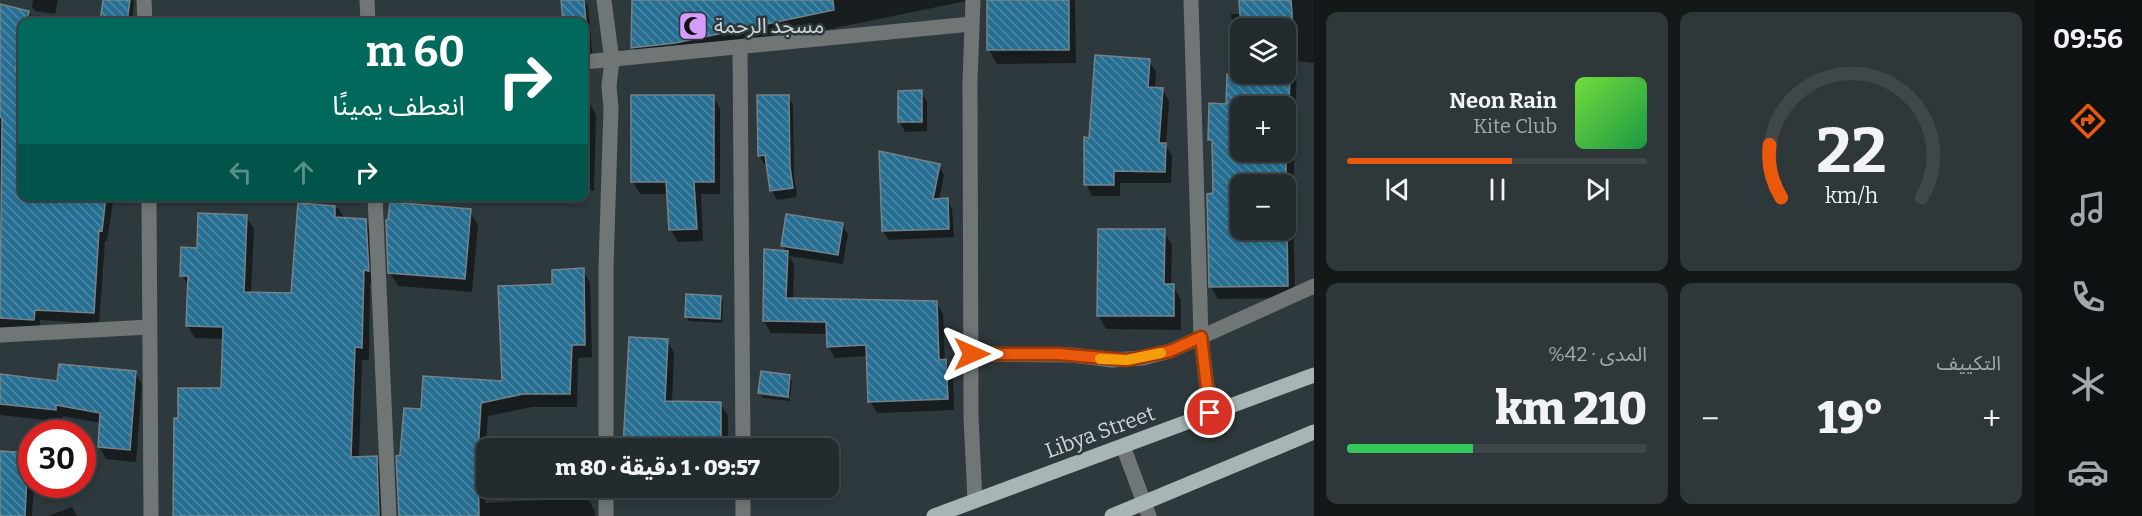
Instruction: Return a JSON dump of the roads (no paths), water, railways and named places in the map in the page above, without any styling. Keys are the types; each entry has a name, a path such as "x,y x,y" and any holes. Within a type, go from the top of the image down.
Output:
{"main road":[{"name":"Libya Street","path":"934,516 1314,375"},
{"path":"1112,516 1146,509 1314,432"}],"street":[{"path":"144,0 145,18"},
{"path":"367,0 368,18"},
{"path":"604,0 612,61 609,86 611,108 606,267 606,438"},
{"path":"973,0 970,81 971,417 975,501"},
{"path":"1191,0 1201,337 1210,413"},
{"path":"588,62 971,24"},
{"path":"740,48 743,438"},
{"path":"149,201 151,516"},
{"path":"375,201 389,516"},
{"path":"972,354 1058,354 1127,360 1163,353 1314,286"},
{"path":"0,335 150,327"},
{"path":"1123,446 1146,509"},
{"path":"606,498 606,516"},
{"path":"743,498 743,516"}],"place":[{"name":"مسجد الرحمة","path":"693,26"}]}
